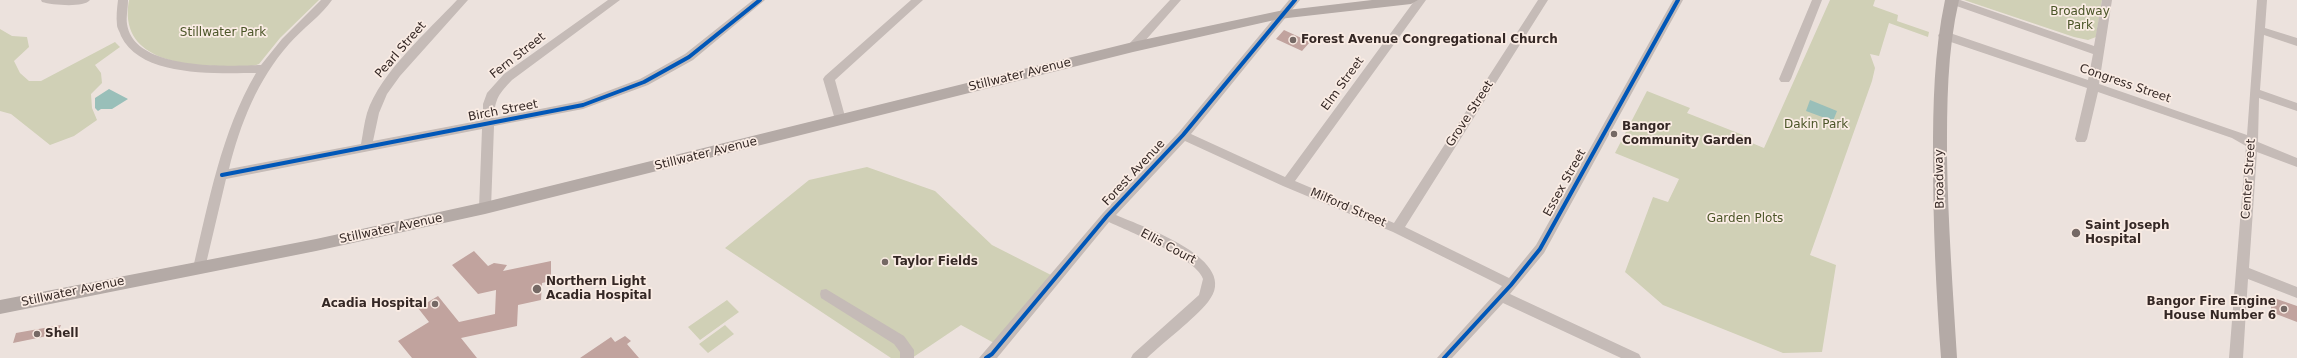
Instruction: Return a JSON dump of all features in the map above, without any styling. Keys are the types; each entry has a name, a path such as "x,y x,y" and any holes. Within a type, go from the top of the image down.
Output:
{"main road":[{"name":"Stillwater Avenue","path":"0,307 199,268 485,208 1133,47 1283,14 1411,0"},
{"name":"Broadway","path":"1949,358 1942,260 1940,95 1943,35 1951,0"}],"street":[{"path":"46,0 60,2 85,0"},
{"path":"123,0 119,15 120,24 126,38 143,53 158,61 200,69 264,69"},
{"path":"199,268 230,142 264,69 295,32 327,0"},
{"name":"Pearl Street","path":"366,147 373,113 382,93 396,73 463,0"},
{"name":"Fern Street","path":"485,208 489,104 493,94 508,77 615,0"},
{"name":"Birch Street","path":"222,174 583,105 644,82 689,57 760,0"},
{"path":"840,120 829,80 918,0"},
{"path":"1133,47 1176,0"},
{"name":"Forest Avenue","path":"986,358 992,354 1107,216 1183,135 1295,0"},
{"name":"Elm Street","path":"1287,183 1421,0"},
{"name":"Grove Street","path":"1397,229 1543,0"},
{"name":"Essex Street","path":"1444,358 1511,285 1540,249 1678,0"},
{"path":"1785,79 1817,0"},
{"path":"1951,0 2097,50"},
{"path":"2081,139 2093,87 2097,50 2107,0"},
{"name":"Center Street","path":"2236,358 2252,144 2254,92 2262,0"},
{"path":"2260,30 2297,42"},
{"name":"Congress Street","path":"1943,35 2236,135 2267,152 2297,163"},
{"path":"2254,92 2297,106"},
{"name":"Milford Street","path":"1183,135 1287,183 1397,229 1511,285"},
{"name":"Ellis Court","path":"1107,216 1196,260 1208,272 1210,285 1204,298 1138,358"},
{"path":"2242,272 2297,293"},
{"path":"826,294 899,340 907,350 907,358"},
{"path":"1501,296 1634,358"}],"green space":[{"name":"Stillwater Park","path":"129,0 319,0 280,38 259,64 251,66 208,66 172,61 156,55 143,47 133,35 128,20"},
{"path":"1830,0 1875,0 1873,6 1898,15 1897,21 1929,32 1928,37 1889,23 1879,56 1870,54 1875,68 1872,81 1810,255 1836,265 1822,352 1783,353 1663,305 1625,272 1653,197 1668,202 1679,179 1615,153 1647,91 1690,108 1687,113 1743,135 1742,139 1764,148"},
{"name":"Broadway Park","path":"1964,0 2102,0 2096,37 2088,40 2074,37"},
{"path":"0,29 12,36 27,37 29,47 14,61 20,73 29,81 41,81 115,42 120,47 95,65 101,73 102,83 91,94 92,108 97,120 74,136 50,145 11,114 0,111"},
{"name":"Taylor Fields","path":"867,167 935,191 992,245 1051,275 994,343 961,325 912,358 891,358 725,248 809,180"},
{"path":"727,300 739,312 700,340 688,327"},
{"path":"725,325 734,334 708,353 699,344"}],"water":[{"path":"109,89 128,99 112,109 101,109 98,111 95,108 95,98"},
{"path":"1810,100 1837,111 1833,121 1806,111"}],"building":[{"name":"Forest Avenue Congregational Church","path":"1284,30 1310,42 1302,51 1276,39"},
{"name":"Acadia Hospital","path":"474,251 488,266 494,263 507,265 503,271 551,261 551,281 542,283 541,300 518,305 517,326 461,338 477,358 412,358 398,341 429,322 418,308 438,296 459,322 495,314 496,290 478,294 452,265"},
{"name":"Bangor Fire Engine House Number 6","path":"2271,297 2297,306 2297,322 2271,312"},
{"name":"Shell","path":"61,325 57,334 13,343 16,333"},
{"path":"625,336 631,341 627,344 639,358 580,358 611,337 615,342"}],"cycle path":[{"path":"222,175 583,105 644,82 689,57 760,0"},
{"path":"986,358 992,354 1107,216 1183,135 1295,0"},
{"path":"1444,358 1511,285 1540,249 1678,0"}],"place":[{"name":"Forest Avenue Congregational Church","path":"1293,40"},
{"name":"Bangor Community Garden","path":"1614,134"},
{"name":"Saint Joseph Hospital","path":"2076,233"},
{"name":"Taylor Fields","path":"885,262"},
{"name":"Northern Light Acadia Hospital","path":"537,289"},
{"name":"Acadia Hospital","path":"435,304"},
{"name":"Bangor Fire Engine House Number 6","path":"2284,309"},
{"name":"Shell","path":"37,334"}],"park label":[{"name":"Dakin Park","path":"1816,125"},
{"name":"Garden Plots","path":"1745,219"}]}
